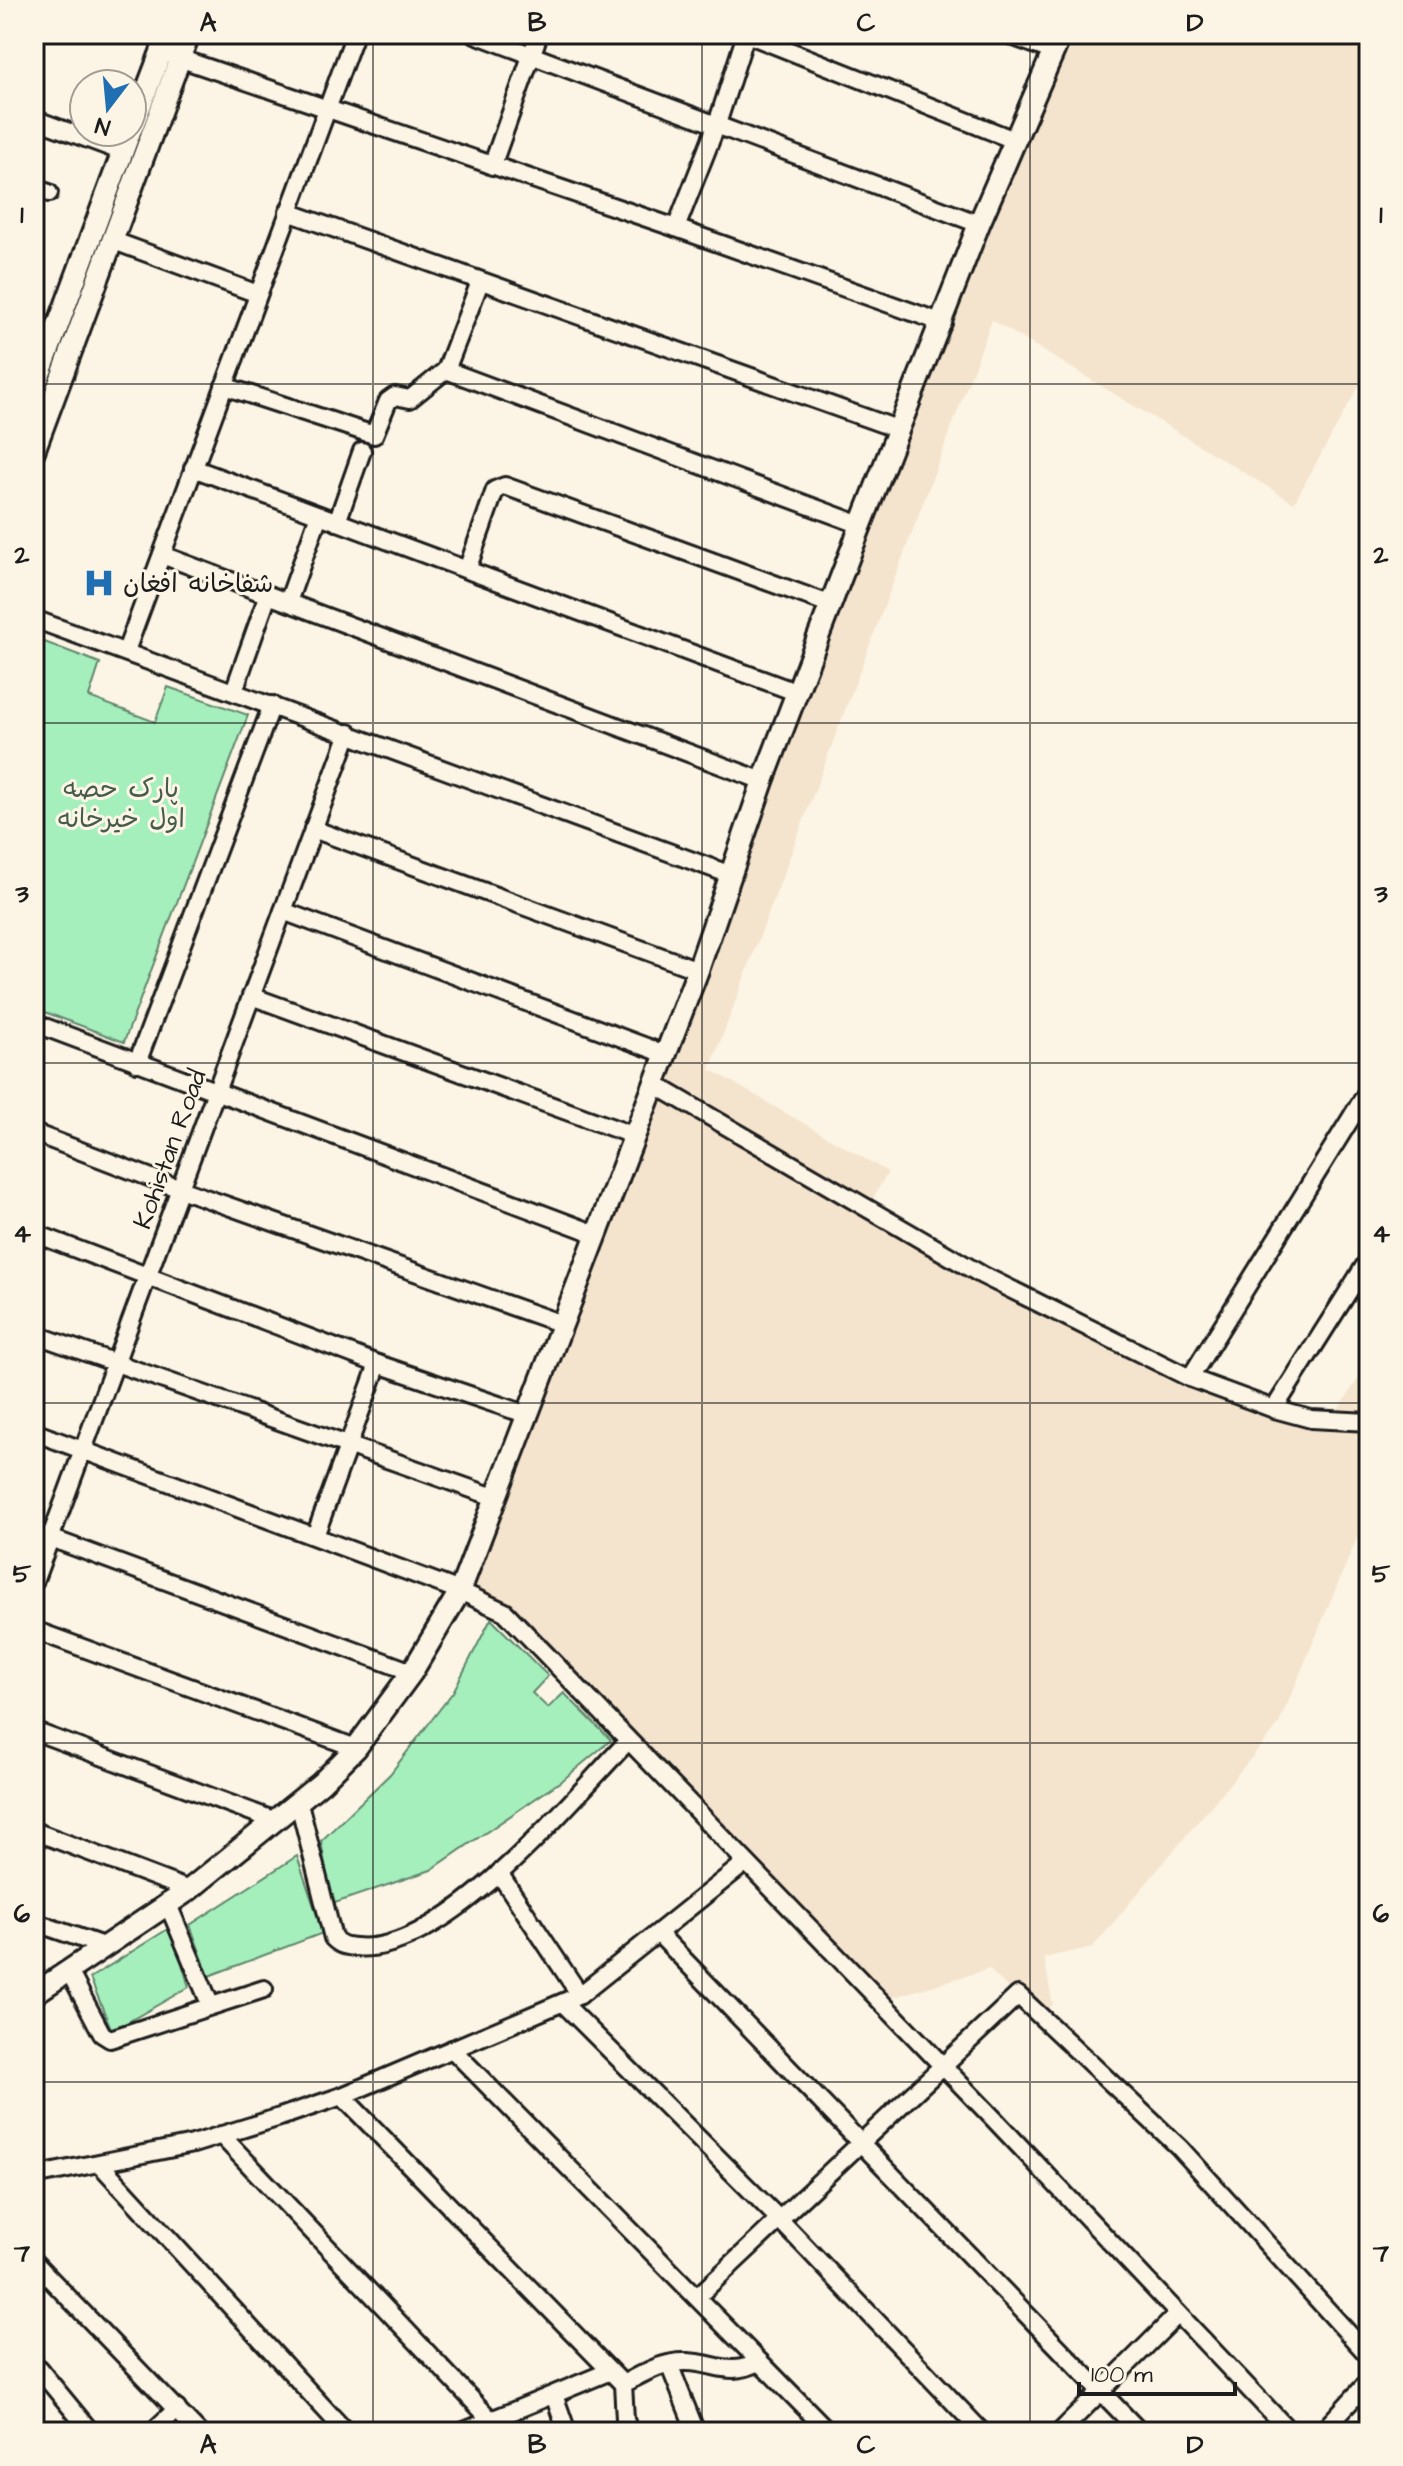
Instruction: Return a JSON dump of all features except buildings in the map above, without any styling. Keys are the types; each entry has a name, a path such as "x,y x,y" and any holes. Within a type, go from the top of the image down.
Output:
{"main road":[{"path":"148,94 169,48 189,34"},
{"path":"34,1994 70,1973 167,1902 189,1890 299,1803 356,1748 412,1672 460,1591 698,970 763,781 861,525 943,323 979,224 1057,43"},
{"path":"34,451 114,241 169,48"},
{"path":"34,390 124,148"}],"street":[{"path":"126,651 355,34"},
{"path":"475,34 979,224"},
{"path":"492,166 539,34"},
{"path":"676,228 717,124 746,34 1014,140"},
{"path":"1006,34 1057,43"},
{"path":"169,48 327,109 943,323"},
{"path":"34,108 68,121"},
{"path":"34,119 68,126"},
{"path":"288,212 900,430"},
{"path":"114,241 258,294"},
{"path":"224,386 374,435 388,401 395,396 410,399 446,370 480,282"},
{"path":"446,370 861,525"},
{"path":"337,522 362,451"},
{"path":"193,468 798,693"},
{"path":"467,570 495,490 505,486 832,605"},
{"path":"288,602 319,515"},
{"path":"162,555 763,781"},
{"path":"234,691 268,595"},
{"path":"34,619 731,875"},
{"path":"137,1063 272,705"},
{"name":"Kohistan Road","path":"34,1582 42,1535 83,1451 349,733"},
{"path":"313,829 698,970"},
{"path":"283,911 665,1054"},
{"path":"251,996 635,1136"},
{"path":"34,1023 596,1234"},
{"path":"654,1084 982,1275 1190,1378 1274,1409 1311,1419 1369,1422"},
{"path":"1190,1378 1369,1089"},
{"path":"34,1133 180,1189 562,1324"},
{"path":"34,1233 378,1364 528,1415"},
{"path":"1274,1409 1369,1259"},
{"path":"34,1334 497,1498"},
{"path":"315,1536 378,1364"},
{"path":"34,1432 460,1591 505,1612 1290,2432"},
{"path":"42,1535 412,1672"},
{"path":"34,1630 356,1748"},
{"path":"34,1731 276,1821"},
{"path":"299,1803 333,1938 341,1945 370,1948 426,1930 499,1873 628,1741"},
{"path":"34,1831 189,1890"},
{"path":"34,2176 100,2164 221,2135 342,2096 563,2003 580,1995 745,1863"},
{"path":"499,1873 580,1995"},
{"path":"167,1902 210,2004"},
{"path":"34,1922 106,1947"},
{"path":"659,1934 1140,2432"},
{"path":"70,1973 102,2034 110,2039 210,2004 264,1989"},
{"path":"697,2297 941,2064 1018,1995 1179,2147 1369,2356"},
{"path":"563,2003 779,2219 982,2432"},
{"path":"452,2049 829,2432"},
{"path":"342,2096 623,2384 629,2432"},
{"path":"221,2135 493,2426"},
{"path":"100,2164 346,2432"},
{"path":"34,2262 198,2432"},
{"path":"1060,2432 1178,2314"},
{"path":"623,2384 669,2364 689,2362 729,2371 760,2362"},
{"path":"34,2364 82,2428"},
{"path":"669,2364 696,2432"},
{"path":"462,2432 493,2426 608,2372"},
{"path":"1322,2432 1369,2381"},
{"path":"554,2395 567,2432"},
{"path":"152,2432 177,2409"}],"shaded area":[{"path":"1061,34 1369,34 1369,368 1294,503 992,320 710,1069 888,1172 868,1207 1190,1378 1332,1419 1369,1362 1369,1510 1278,1726 1093,1947 1044,1958 1053,2005 1046,2009 1010,1990 989,1969 891,1998 742,1851 508,1606 460,1591"}],"green space":[{"name":"پارک حصه اول خیرخانه","path":"34,638 100,663 89,697 155,722 168,687 248,715 124,1042 34,1008"},
{"path":"491,1619 548,1676 532,1693 548,1708 564,1693 611,1740 564,1779 431,1870 332,1904 321,1841 390,1774 453,1692"},
{"path":"297,1856 323,1933 209,1976 190,1925"},
{"path":"171,1927 189,1987 112,2031 90,1978"}],"place":[{"name":"شفاخانه افغان","path":"99,583"}]}
